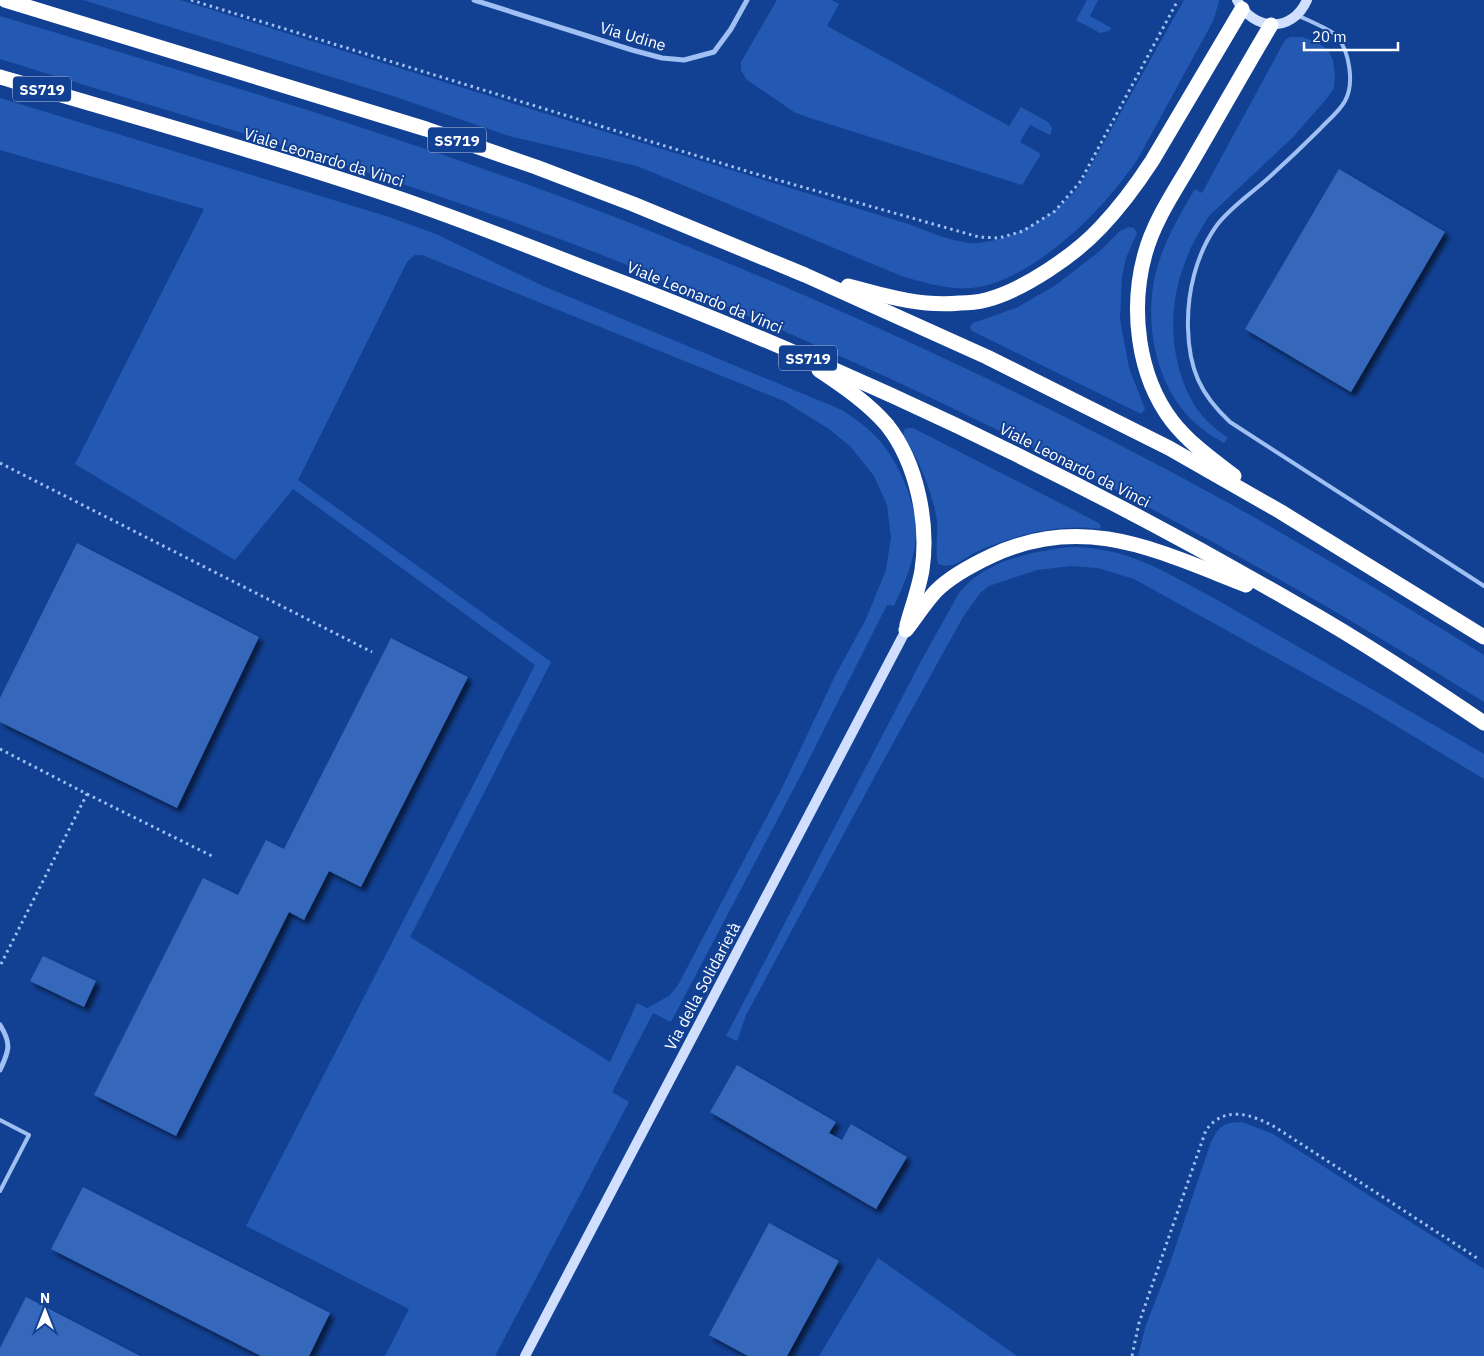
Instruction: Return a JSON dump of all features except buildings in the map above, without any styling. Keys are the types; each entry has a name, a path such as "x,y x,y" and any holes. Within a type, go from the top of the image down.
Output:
{"highway":[{"name":"SS719","path":"6,0 444,136 633,204 806,275 987,357 1169,448 1281,512 1484,636"},
{"path":"806,275 891,298 924,303 959,304 986,300 1012,290 1045,271 1100,229 1140,180 1240,5"},
{"path":"1271,24 1160,217 1145,253 1139,284 1138,314 1140,342 1146,371 1156,396 1172,421 1212,459 1281,512"},
{"name":"Viale Leonardo da Vinci","path":"0,77 400,199 649,292 791,350 990,441 1086,488 1299,605 1395,664 1484,723"},
{"path":"791,350 850,391 872,410 887,426 899,445 911,472 919,496 923,518 924,542 922,570 906,630"},
{"path":"906,630 937,591 961,572 1008,548 1064,536 1093,536 1131,543 1189,562 1299,605"}],"street":[{"name":"Via Udine","path":"474,0 632,50 662,58 684,60 714,52 731,29 747,0"},
{"path":"1240,5 1255,20 1271,24 1289,20 1297,15 1307,0"},
{"name":"Via della Solidarietà","path":"526,1356 906,630"},
{"path":"0,1025 6,1037 9,1052 0,1070"}],"lane":[{"path":"1297,15 1336,35 1346,52 1350,70 1346,100 1334,115 1288,161 1228,212 1217,225 1207,242 1196,266 1190,300 1188,344 1193,366 1201,388 1215,408 1230,422 1484,586"},
{"path":"0,1120 29,1135 0,1191"}],"path":[{"path":"191,0 753,173 979,237 999,238 1023,231 1055,211 1080,182 1178,0"},
{"path":"0,463 372,652"},
{"path":"0,749 214,857"},
{"path":"0,966 87,794"},
{"path":"1132,1356 1139,1323 1206,1130 1212,1122 1222,1116 1234,1114 1248,1115 1275,1127 1480,1260"}],"shaded area":[{"path":"83,0 180,0 902,222 943,237 960,242 973,243 1003,238 1025,229 1044,218 1071,196 1079,187 1184,0 1219,0 1219,2 1213,21 1140,155 1127,175 1091,216 1048,254 1025,269 1002,280 979,287 960,288 904,277 637,166 509,136 393,96"},
{"path":"777,0 832,0 839,4 827,26 1009,126 1021,107 1048,122 1052,128 1050,135 1030,125 1020,142 1041,154 1022,185 794,112 746,79 741,70 741,62"},
{"path":"1087,0 1098,0 1090,16 1111,28 1109,31 1100,33 1076,20"},
{"path":"0,16 308,110 461,161 625,221 783,286 911,343 1101,435 1225,501 1356,576 1484,655 1484,702 1295,588 1199,534 1004,433 904,385 804,340 650,275 524,226 300,151 0,59"},
{"path":"1290,37 1302,37 1319,43 1328,50 1333,60 1334,88 1292,138 1209,216 1188,254 1175,300 1173,317 1175,351 1184,384 1194,405 1202,416 1228,438 1224,443 1193,421 1169,389 1155,349 1151,308 1153,287 1160,258 1178,218 1195,189 1202,193 1285,40"},
{"path":"0,98 389,217 436,234 543,286 842,410 866,427 878,439 901,474 912,503 916,532 914,553 904,584 894,606 887,605 803,771 671,1022 653,1013 612,1092 629,1102 495,1356 385,1356 409,1309 246,1226 535,665 293,489 235,560 75,464 204,209 0,150","holes":["415,255 422,255 784,401 829,429 851,447 874,476 887,505 891,537 886,570 866,619 835,676 782,788 678,985 669,996 647,1008 637,1003 610,1062 410,937 551,662 298,480 407,262"]},
{"path":"1129,227 1134,228 1137,233 1126,258 1122,276 1120,319 1129,368 1145,409 1141,414 972,331 970,327 973,323 1016,308 1056,285 1101,250 1120,231"},
{"path":"913,428 1099,523 1100,529 1068,528 1036,532 1006,540 976,552 953,565 938,564 937,521 933,501 925,478 903,433 905,429"},
{"path":"1070,547 1109,551 1127,556 1161,570 1212,597 1484,754 1484,779 1365,707 1134,579 1098,568 1071,566 1037,570 989,586 980,593 963,617 881,765 746,1015 737,1041 726,1036 920,663 959,593 970,582 995,565 1024,555"},
{"path":"1242,1122 1273,1134 1484,1269 1484,1356 1138,1356 1145,1328 1170,1263 1210,1145 1222,1127 1229,1123"},
{"path":"878,1258 1017,1356 819,1356"}]}
